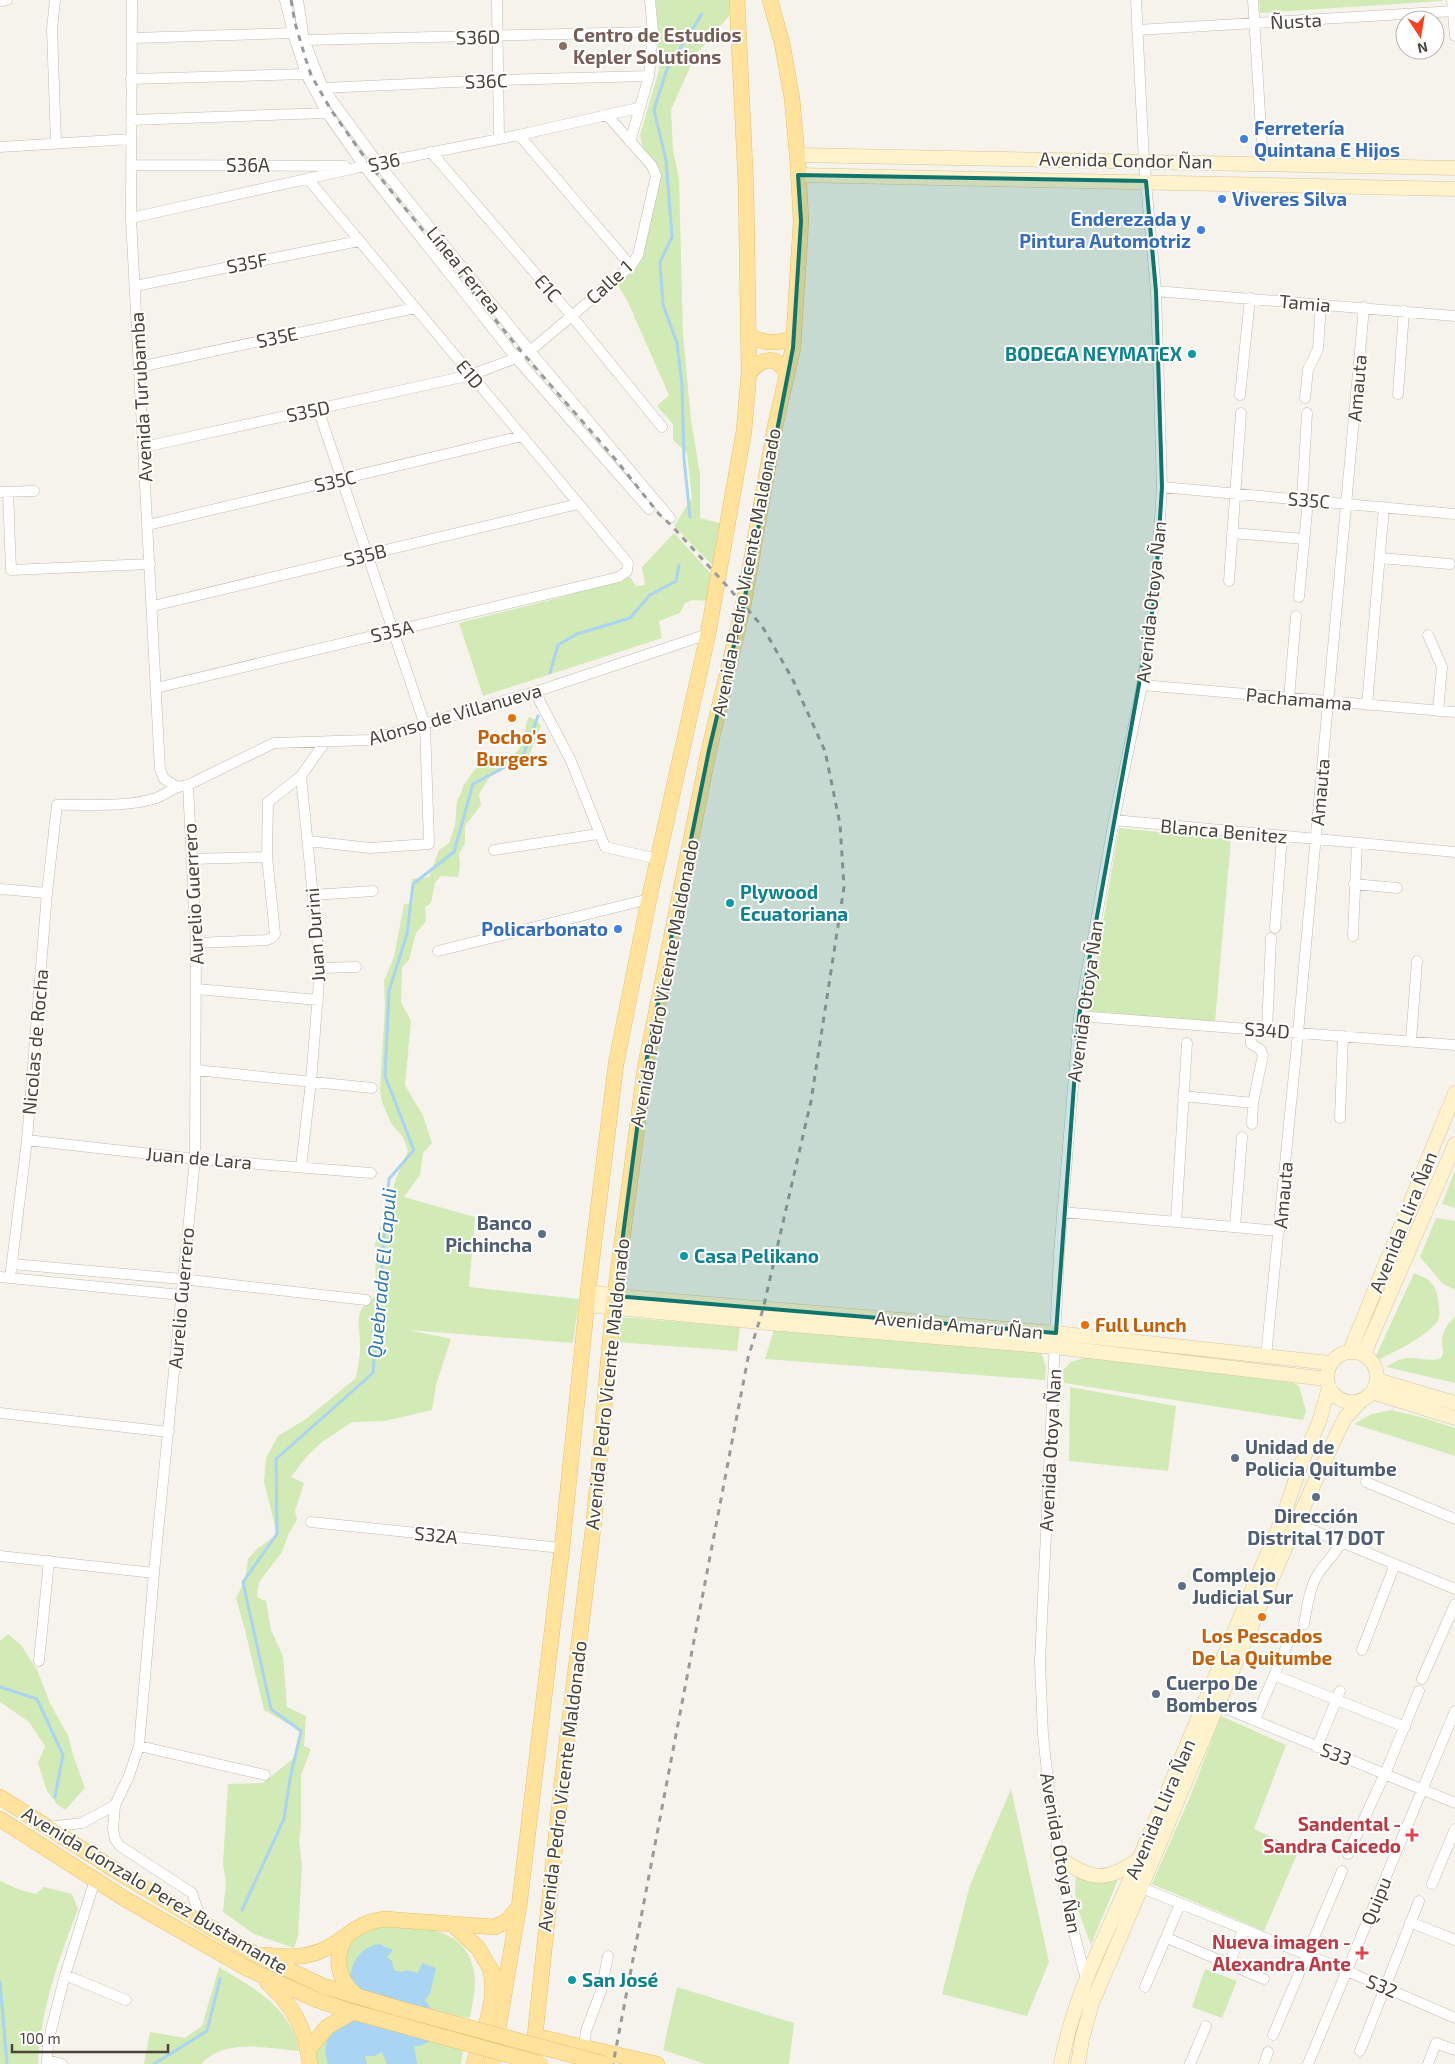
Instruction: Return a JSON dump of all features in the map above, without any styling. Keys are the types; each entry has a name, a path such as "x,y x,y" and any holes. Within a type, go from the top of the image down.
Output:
{"main road":[{"name":"Avenida Pedro Vicente Maldonado","path":"492,2064 504,2004 509,1960 519,1907 562,1548 587,1299 616,1064 649,899 708,634 744,431 749,373 746,178 737,0"},
{"name":"Avenida Pedro Vicente Maldonado","path":"529,2064 535,2036 561,1790 594,1521 614,1302 645,1068 709,750 743,606 775,427 794,338 801,222 797,154 792,98 784,52 770,0"},
{"name":"Avenida Condor Ñan","path":"797,154 1455,168"},
{"name":"Avenida Condor Ñan","path":"798,175 1455,189"},
{"path":"748,335 769,343 780,343 794,338"},
{"path":"749,373 757,363 768,360 779,364 787,374"},
{"name":"Avenida Llira Ñan","path":"1357,1353 1455,1093"},
{"name":"Avenida Llira Ñan","path":"1357,1353 1455,1144"},
{"name":"Avenida Amaru Ñan","path":"587,1299 1330,1363"},
{"name":"Avenida Amaru Ñan","path":"1056,1340 1327,1384"},
{"path":"1370,1391 1374,1365 1357,1353 1339,1355 1330,1363 1327,1371 1327,1384 1334,1395 1342,1400 1352,1402 1370,1391 1455,1403"},
{"name":"Avenida Llira Ñan","path":"1061,2064 1064,2046 1086,1980 1139,1860 1282,1520 1301,1464 1320,1422 1327,1384"},
{"path":"1370,1391 1455,1418"},
{"name":"Avenida Llira Ñan","path":"1078,2064 1082,2039 1092,2003 1295,1524 1345,1418 1370,1391"},
{"name":"Avenida Gonzalo Perez Bustamante","path":"0,1797 123,1875 255,1954 314,1982 359,1998 395,2015"},
{"name":"Avenida Gonzalo Perez Bustamante","path":"0,1819 95,1880 248,1969 300,1993 354,2012 395,2015"},
{"path":"1058,1857 1078,1871 1090,1875 1104,1876 1121,1872 1139,1860"},
{"path":"255,1954 291,1958 308,1955 325,1950 360,1925 384,1919 495,1927 507,1921 519,1907"},
{"path":"452,1924 478,1948 496,1980 504,2004"},
{"path":"349,1933 340,1948 339,1971 345,1984 359,1998"},
{"path":"248,1969 265,1980 280,1994 293,2011 303,2030 310,2057"},
{"path":"474,2064 493,1995 490,1969"},
{"path":"310,2057 327,2027 354,2012"},
{"path":"395,2015 602,2060 657,2064"},
{"path":"395,2015 541,2064"},
{"path":"535,2036 584,2047 602,2060"}],"street":[{"path":"0,1 7,0"},
{"path":"55,0 52,29 56,144"},
{"name":"Avenida Turubamba","path":"132,0 131,218 153,606 160,769 164,778 176,786"},
{"name":"Línea Ferrea","path":"285,0 306,74 327,113 364,166 516,358 649,510"},
{"name":"Línea Ferrea","path":"298,0 304,40 322,88 378,163 530,351 670,518"},
{"path":"497,0 499,138"},
{"path":"630,142 638,108 649,76 653,32 650,0"},
{"name":"Avenida Otoya Ñan","path":"1092,2003 1068,1908 1058,1857 1046,1774 1040,1662 1062,1212 1079,1016 1114,820 1142,685 1155,596 1162,487 1156,291 1144,160 1136,0"},
{"path":"1253,0 1263,163"},
{"path":"1452,0 1455,36"},
{"name":"Ñusta","path":"1137,30 1454,11"},
{"name":"S36D","path":"304,40 653,32"},
{"path":"132,38 293,33"},
{"path":"131,79 306,74"},
{"name":"S36C","path":"322,88 498,80 649,76"},
{"name":"S36","path":"131,218 638,108"},
{"path":"131,120 327,113"},
{"name":"Calle 1","path":"471,375 530,351 631,266 638,255 656,176 652,166 607,115"},
{"path":"519,135 631,266"},
{"path":"0,147 131,139"},
{"name":"E1C","path":"430,152 571,315 662,427"},
{"name":"S36A","path":"131,165 364,166"},
{"name":"E1D","path":"308,179 628,563 627,571"},
{"name":"S35F","path":"135,286 359,241"},
{"name":"Tamia","path":"1156,291 1455,316"},
{"path":"1240,395 1250,298"},
{"path":"1305,398 1308,370 1318,349 1321,304"},
{"name":"Amauta","path":"1266,1356 1280,1230 1364,307"},
{"name":"S35E","path":"139,368 415,308"},
{"path":"1398,394 1404,311"},
{"name":"S35D","path":"144,447 471,375"},
{"path":"308,841 370,848 429,844 425,725 318,409"},
{"path":"1229,581 1241,413"},
{"path":"1299,597 1304,539 1307,413"},
{"name":"S35C","path":"148,525 522,436"},
{"name":"S35C","path":"1162,487 1455,514"},
{"path":"34,491 4,492 5,547 11,570 150,564"},
{"name":"S35B","path":"153,606 578,504"},
{"path":"1367,705 1384,507"},
{"path":"1232,533 1304,539"},
{"path":"1380,558 1450,564"},
{"name":"S35A","path":"156,688 619,576 627,571"},
{"path":"1289,698 1296,616"},
{"name":"Alonso de Villanueva","path":"57,805 130,803 157,798 176,786 188,785 274,743 368,740 535,692 708,634"},
{"path":"1428,634 1442,667 1438,711"},
{"name":"Pachamama","path":"1142,685 1455,712"},
{"path":"535,692 571,761 598,834 605,847 658,859"},
{"path":"196,943 268,940 275,934 267,857 268,802 301,776 325,742"},
{"name":"Juan Durini","path":"301,776 320,968 311,1082 301,1166"},
{"name":"Aurelio Guerrero","path":"188,785 197,989 195,1159 182,1279 139,1746 129,1776 115,1805 113,1829 115,1839 120,1846 192,1893 201,1920"},
{"name":"Nicolas de Rocha","path":"5,1278 12,1264 27,1140 47,893 57,805"},
{"name":"Blanca Benitez","path":"1114,820 1455,852"},
{"path":"494,850 598,834"},
{"path":"1267,1030 1282,836"},
{"path":"1353,936 1357,843"},
{"path":"191,859 267,857"},
{"path":"1354,884 1398,888"},
{"path":"0,889 47,893"},
{"path":"313,895 373,891"},
{"path":"438,952 649,899"},
{"path":"1411,1041 1417,961"},
{"path":"320,968 356,967"},
{"path":"197,989 318,1000"},
{"name":"S34D","path":"1079,1016 1455,1045"},
{"path":"1250,1029 1250,1044 1260,1049 1263,1055 1253,1103 1252,1124"},
{"path":"1340,1118 1343,1036"},
{"path":"1176,1222 1187,1043"},
{"path":"196,1070 372,1088"},
{"path":"1183,1096 1253,1103"},
{"path":"1235,1227 1242,1137"},
{"name":"Juan de Lara","path":"27,1140 195,1159 371,1173"},
{"path":"1062,1212 1280,1230"},
{"path":"12,1264 182,1279 366,1300"},
{"path":"5,1278 181,1296"},
{"path":"0,1413 169,1432"},
{"path":"1366,1482 1455,1519"},
{"name":"S32A","path":"311,1522 562,1548"},
{"path":"1295,1524 1455,1589"},
{"path":"1304,1624 1316,1576 1336,1554 1341,1542"},
{"path":"0,1556 154,1573"},
{"path":"39,1661 50,1561"},
{"path":"1362,1650 1395,1564"},
{"path":"1422,1679 1455,1604"},
{"path":"1255,1720 1290,1638"},
{"path":"1274,1675 1339,1695 1405,1727"},
{"path":"1348,1854 1385,1774 1419,1691"},
{"path":"1317,1747 1339,1695"},
{"name":"S33","path":"1217,1706 1422,1788 1455,1804"},
{"name":"Quipu","path":"1308,2064 1455,1711"},
{"path":"139,1746 265,1775"},
{"path":"47,1827 82,1823 115,1805"},
{"path":"1432,1884 1455,1829"},
{"path":"1273,2035 1342,1871"},
{"path":"62,2064 47,2062 48,2042 65,1975 95,1880"},
{"name":"S32","path":"1142,1888 1347,1971 1455,2018"},
{"path":"1360,2051 1419,1901"},
{"path":"1145,1987 1180,1904"},
{"path":"1410,1922 1455,1940"},
{"path":"1228,1964 1243,1930"},
{"path":"1167,1938 1264,1979"},
{"path":"584,2047 586,2031 602,1991 608,1956"},
{"path":"65,1975 126,2000"},
{"path":"1190,2064 1206,2026"},
{"path":"1428,2064 1436,2043 1455,2050"},
{"path":"1264,2064 1268,2052"}],"highlighted area":[{"path":"798,175 1146,181 1156,291 1162,487 1155,596 1079,1016 1056,1333 615,1296 645,1068 709,750 743,607 793,348 801,221"}],"green space":[{"path":"656,0 730,0 729,16 696,54 671,110 673,150 679,179 683,334 691,420 700,475 700,518 723,524 716,569 674,526 692,498 687,453 673,440 673,424 657,406 669,395 626,298 616,282 642,259 658,180 655,164 642,145 640,135 659,70"},
{"path":"1259,0 1442,0 1442,1 1260,13"},
{"path":"674,533 713,576 708,601 693,600 685,603 680,613 659,621 662,638 483,696 459,623 558,598 630,577 636,586 645,585 642,567"},
{"path":"529,717 536,720 541,726 528,758 492,773 479,794 481,805 465,826 465,844 459,854 458,877 441,876 435,883 431,903 425,907 426,921 416,933 409,960 402,967 401,1002 411,1021 405,1085 423,1116 432,1143 423,1153 420,1175 404,1197 475,1217 469,1287 579,1299 573,1343 409,1330 451,1339 436,1385 432,1410 385,1421 352,1422 322,1442 307,1456 291,1477 304,1483 295,1511 297,1520 289,1533 282,1552 259,1582 257,1597 266,1601 271,1630 283,1656 287,1707 306,1716 304,1746 311,1749 301,1775 301,1828 299,1840 302,1866 298,1937 294,1948 254,1934 223,1912 226,1882 223,1864 228,1784 263,1783 295,1757 301,1731 264,1710 236,1598 245,1580 248,1559 257,1549 277,1534 264,1482 266,1458 278,1436 306,1419 356,1378 360,1354 360,1313 368,1302 376,1296 375,1244 397,1176 408,1151 403,1137 392,1125 382,1102 380,1089 385,1006 384,981 394,957 404,904 413,903 412,879 429,877 439,850 449,843 455,825 457,801 463,786 478,765 502,761 514,755 522,742"},
{"path":"1119,828 1231,839 1215,1022 1088,1011"},
{"path":"1455,1170 1455,1208 1442,1204"},
{"path":"1436,1218 1455,1221 1455,1290 1443,1284 1420,1257"},
{"path":"1414,1273 1427,1279 1433,1285 1437,1293 1438,1320 1432,1328 1418,1339 1378,1360 1376,1356"},
{"path":"1455,1316 1455,1383 1386,1367 1405,1358 1431,1360 1441,1358 1444,1331"},
{"path":"620,1317 740,1327 737,1351 615,1342"},
{"path":"774,1330 1041,1352 1046,1367 1045,1380 765,1359"},
{"path":"1090,1356 1294,1383 1299,1386 1306,1411 1303,1420 1064,1383 1063,1370 1071,1362"},
{"path":"1070,1387 1176,1406 1168,1471 1069,1461"},
{"path":"1391,1410 1455,1428 1455,1456 1354,1424 1372,1414"},
{"path":"8,1634 21,1645 37,1670 50,1703 68,1736 85,1788 65,1810 57,1804 47,1791 38,1763 45,1746 29,1722 0,1702 0,1641"},
{"path":"1221,1716 1286,1745 1254,1829 1299,1850 1264,1931 1152,1884 1190,1797"},
{"path":"1011,1789 1049,1962 1027,2016 942,1994 970,1885"},
{"path":"1078,1871 1121,1872 1091,1945 1076,1899 1075,1889"},
{"path":"0,1881 20,1890 36,1894 44,1887 72,1894 78,1909 47,2004 42,2024 38,2064 0,2064"},
{"path":"371,1921 418,1926 434,1930 460,1944 469,1956 475,1977 470,2018 433,2012 348,1988 342,1944"},
{"path":"219,1967 258,1991 279,2010 295,2035 299,2051 260,2047 234,2048 211,2056 201,2064 144,2064 150,2032 185,2038 202,2026"},
{"path":"1205,1969 1237,1981 1222,2018 1192,2007"},
{"path":"677,1987 794,2023 789,2064 705,2064 663,2050"},
{"path":"355,2019 463,2049 461,2064 310,2064 312,2044"}],"water":[{"path":"379,1944 393,1950 387,1957 392,1961 394,1970 401,1972 407,1970 418,1973 422,1963 436,1968 430,1994 425,2000 433,2012 348,1988 353,1966 359,1955 371,1946"},
{"path":"355,2019 430,2041 420,2046 414,2046 417,2064 387,2064 382,2052 375,2056 365,2056 367,2064 328,2064 326,2055 327,2041 335,2031"}],"waterway":[{"name":"Quebrada El Capuli","path":"690,517 684,459 682,385 677,343 663,305 660,262 672,237 666,160 654,110 667,69 702,14"},
{"name":"Quebrada El Capuli","path":"550,673 558,645 577,634 630,618 650,595 676,581 679,565"},
{"name":"Quebrada El Capuli","path":"242,1910 284,1819 290,1779 301,1731 271,1709 243,1582 277,1534 276,1459 373,1373 389,1179 414,1150 385,1076 389,991 407,934 413,884 454,852 473,784 522,758 538,716"},
{"path":"0,1687 37,1699 63,1755 55,1797"},
{"path":"154,2064 207,2031 220,1979"},
{"path":"0,1982 7,2064"}],"railway":[{"path":"291,0 295,23 311,75 331,110 370,165 519,349 617,461 659,514 762,626 792,678 825,751 840,824 844,887 811,1101 763,1309 748,1358 613,2064"}],"place":[{"name":"Centro de Estudios Kepler Solutions","path":"563,46"},
{"name":"Ferretería Quintana E Hijos","path":"1244,139"},
{"name":"Viveres Silva","path":"1222,199"},
{"name":"Enderezada y Pintura Automotriz","path":"1201,230"},
{"name":"BODEGA NEYMATEX","path":"1192,354"},
{"name":"Pocho's Burgers","path":"512,718"},
{"name":"Plywood Ecuatoriana","path":"730,903"},
{"name":"Policarbonato","path":"618,929"},
{"name":"Banco Pichincha","path":"542,1234"},
{"name":"Casa Pelikano","path":"684,1256"},
{"name":"Full Lunch","path":"1085,1325"},
{"name":"Unidad de Policia Quitumbe","path":"1235,1458"},
{"name":"Dirección Distrital 17 DOT","path":"1316,1497"},
{"name":"Complejo Judicial Sur","path":"1182,1586"},
{"name":"Los Pescados De La Quitumbe","path":"1262,1617"},
{"name":"Cuerpo De Bomberos","path":"1156,1694"},
{"name":"Sandental - Sandra Caicedo","path":"1412,1835"},
{"name":"Nueva imagen - Alexandra Ante","path":"1362,1953"},
{"name":"San José","path":"572,1980"}]}
